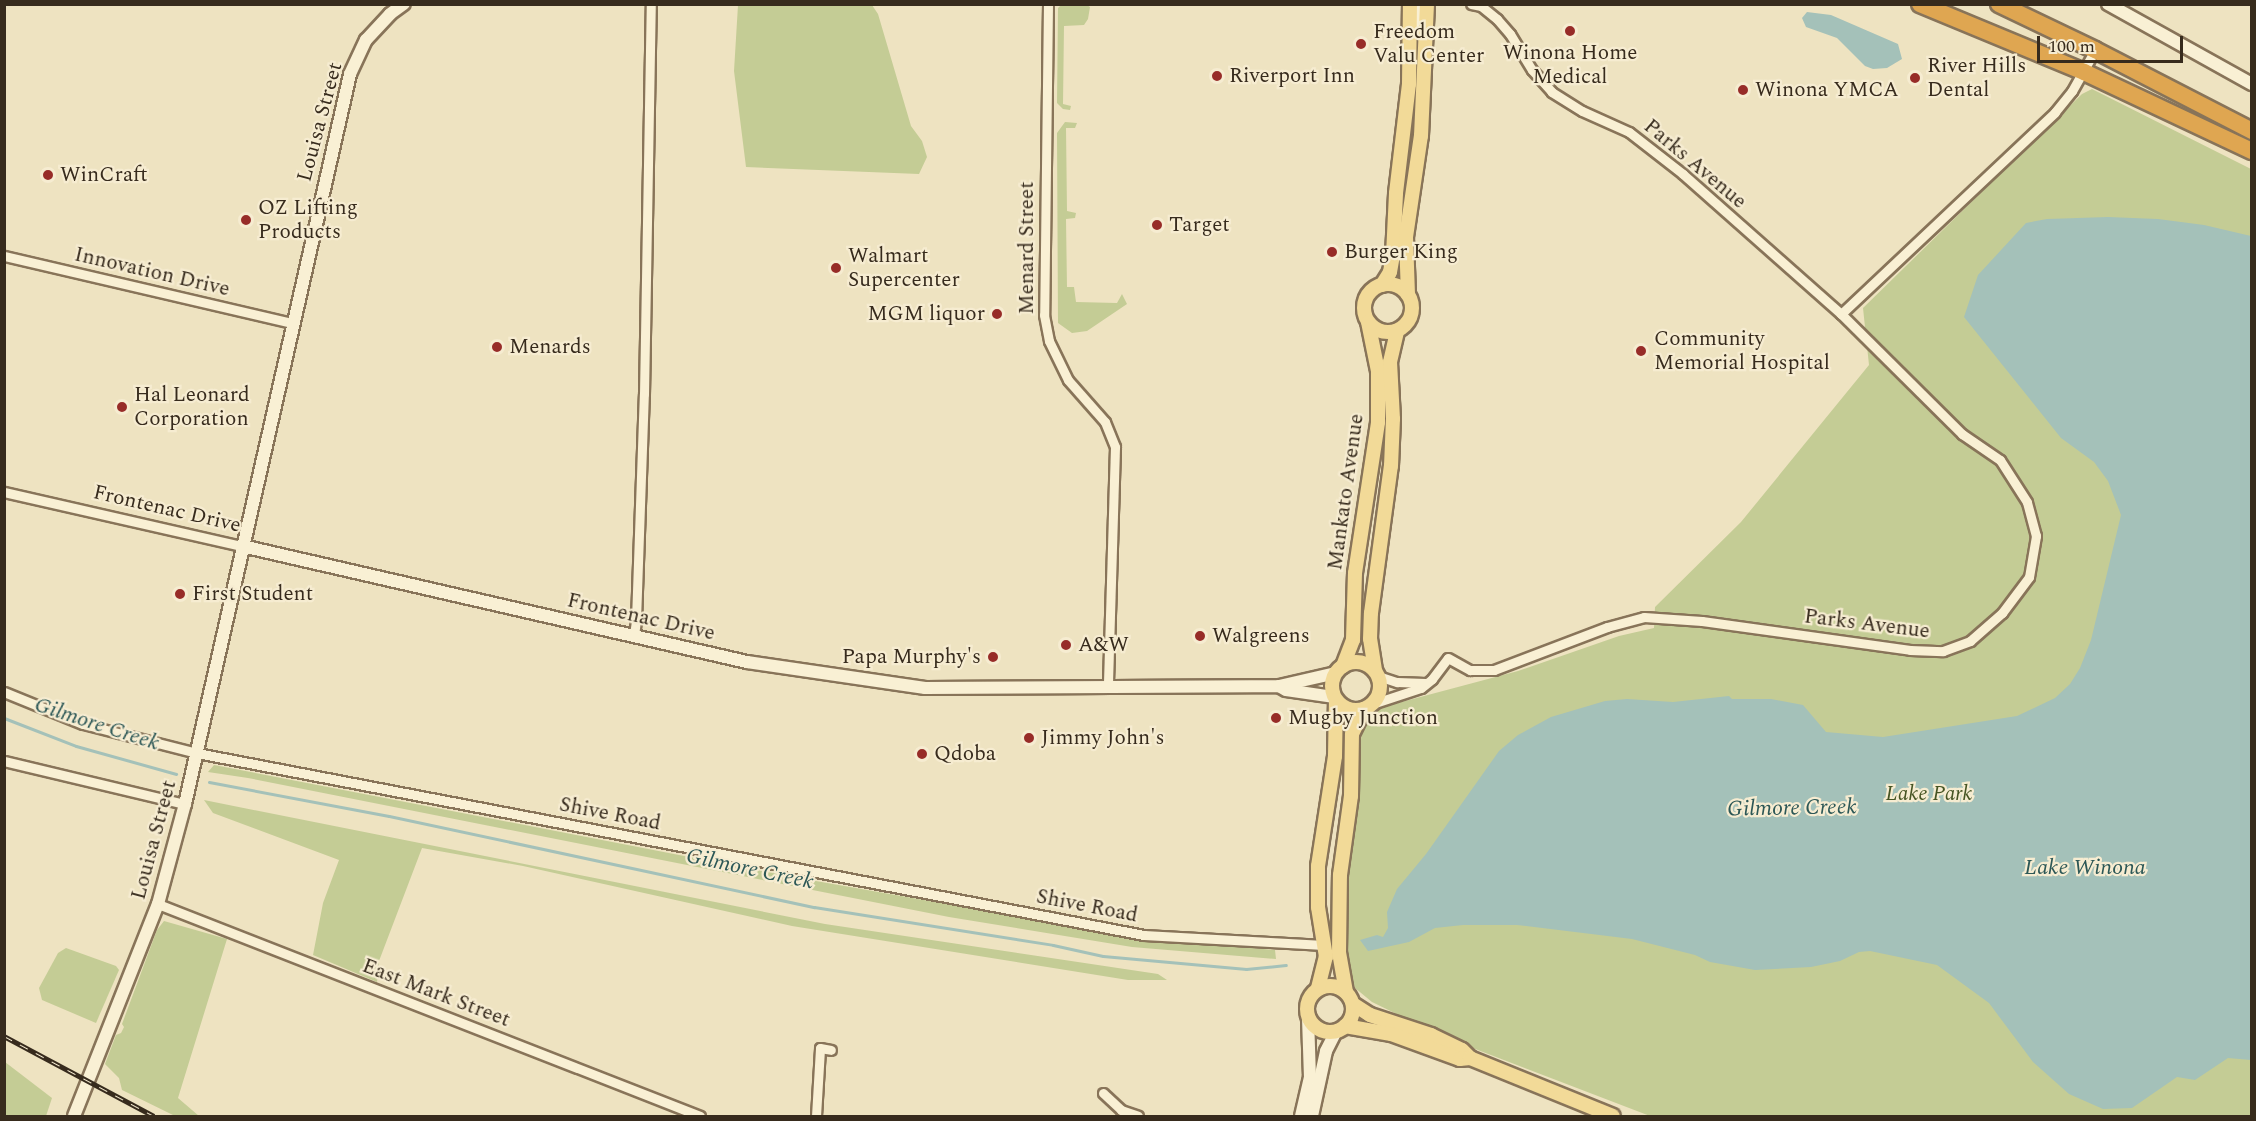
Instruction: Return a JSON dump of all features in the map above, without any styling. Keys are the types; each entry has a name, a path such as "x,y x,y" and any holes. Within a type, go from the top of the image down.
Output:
{"highway":[{"path":"1920,4 2084,72 2252,151"},
{"path":"1999,4 2095,50 2252,131"}],"main road":[{"name":"Mankato Avenue","path":"1308,1019 1307,1003 1318,988 1325,965 1318,907 1317,866 1335,756 1335,698 1332,686 1353,640 1355,573 1378,422 1378,371 1364,308 1371,291 1382,285 1389,272 1393,255 1396,192 1409,84 1410,4"},
{"name":"Mankato Avenue","path":"1340,1029 1352,1016 1340,953 1340,875 1351,796 1352,734 1380,690 1370,639 1371,613 1391,465 1393,419 1390,362 1397,331 1411,316 1406,237 1425,91 1427,4"},
{"path":"1382,285 1396,286 1408,295"},
{"path":"1368,322 1380,331 1397,331"},
{"path":"1340,670 1359,662 1376,673"},
{"path":"1335,698 1348,710 1369,706"},
{"path":"1318,988 1333,986 1370,1015 1431,1035 1462,1050 1470,1058 1613,1116"},
{"path":"1308,1019 1319,1030 1340,1029 1390,1034 1460,1059 1470,1058"}],"street":[{"name":"Louisa Street","path":"74,1116 158,904 185,804 350,74 366,40 390,14 404,4"},
{"path":"634,635 644,394 651,4"},
{"name":"Menard Street","path":"1048,4 1044,315 1049,341 1068,380 1105,422 1114,447 1108,687"},
{"path":"1416,4 1421,18 1425,91"},
{"name":"Parks Avenue","path":"1369,706 1420,688 1432,679 1448,658 1470,670 1494,670 1607,627 1644,617 1702,621 1910,650 1942,651 1970,641 2002,613 2030,577 2036,536 2027,502 2000,460 1962,434 1841,314 1661,156 1629,132 1582,111 1552,92 1532,70 1510,34 1497,19 1481,6 1471,4"},
{"path":"2108,4 2252,84"},
{"path":"1841,314 2055,112 2084,72 2095,50"},
{"name":"Innovation Drive","path":"4,256 292,323"},
{"name":"Frontenac Drive","path":"4,492 747,662 925,688 1279,686 1340,670"},
{"path":"1376,673 1397,682 1425,683"},
{"name":"Frontenac Drive","path":"1279,686 1286,690 1335,698"},
{"name":"Shive Road","path":"4,692 83,724 197,753 1144,935 1324,945"},
{"path":"4,761 185,804"},
{"name":"East Mark Street","path":"158,904 700,1116"},
{"name":"Mankato Avenue","path":"1301,1116 1310,1078 1308,1019"},
{"name":"Mankato Avenue","path":"1312,1116 1326,1051 1340,1029"},
{"path":"816,1116 820,1048 831,1050"},
{"path":"1103,1093 1121,1110 1138,1116"}],"green space":[{"path":"738,5 872,5 878,14 911,126 922,141 927,157 919,174 746,167 734,71"},
{"path":"1061,5 1090,7 1088,19 1084,25 1064,26 1063,104 1071,106 1070,110 1063,109 1057,103 1058,8"},
{"name":"Lake Park","path":"2092,89 2251,169 2251,1116 1650,1116 1444,1037 1372,1002 1355,988 1346,967 1344,929 1362,728 1368,717 1379,708 1518,671 1619,636 1654,628 1655,607 1741,522 1869,365 1863,308 2082,94"},
{"path":"1065,122 1077,123 1075,128 1066,128 1067,211 1076,213 1075,218 1066,219 1067,287 1074,287 1076,302 1117,303 1122,294 1127,304 1087,331 1072,333 1058,323 1057,133"},
{"path":"214,765 793,877 1140,938 1275,950 1276,959 1132,947 949,917 208,772"},
{"path":"204,800 825,924 1158,974 1167,980 1128,980 792,926 523,866 422,848 379,961 377,982 313,955 323,903 339,860 213,813"},
{"path":"164,921 227,939 178,1098 199,1116 175,1116 122,1090 119,1078 105,1064 116,1035 121,1033 124,1027 122,1024 157,930"},
{"path":"66,948 116,966 119,970 96,1023 42,1000 39,988 58,953"},
{"path":"5,1062 52,1098 46,1116 5,1116"}],"water":[{"path":"1807,12 1831,15 1898,44 1902,59 1887,68 1873,69 1865,66 1837,38 1806,27 1802,18"},
{"name":"Lake Winona","path":"2108,217 2158,219 2204,225 2251,236 2251,1060 2228,1058 2195,1080 2177,1077 2132,1108 2103,1109 2069,1094 2033,1062 1989,1003 1937,965 1870,951 1859,952 1840,961 1811,967 1755,970 1710,962 1695,955 1632,939 1517,925 1463,925 1435,928 1409,942 1368,951 1360,940 1377,935 1383,937 1388,928 1387,912 1397,889 1426,854 1499,751 1518,735 1551,717 1605,701 1627,699 1673,702 1729,696 1732,699 1771,699 1803,705 1826,732 1883,737 2017,716 2055,698 2070,684 2080,668 2091,640 2121,515 2108,481 2094,462 2061,438 1964,317 1978,275 2026,223 2047,219"}],"waterway":[{"name":"Gilmore Creek","path":"4,718 76,746 176,774"},
{"name":"Gilmore Creek","path":"209,782 389,816 814,907 1053,945 1103,956 1246,969 1286,965"}],"railway":[{"path":"4,1036 154,1116"}],"place":[{"name":"Winona Home Medical","path":"1570,31"},
{"name":"Freedom Valu Center","path":"1361,44"},
{"name":"Riverport Inn","path":"1217,76"},
{"name":"River Hills Dental","path":"1915,78"},
{"name":"Winona YMCA","path":"1743,90"},
{"name":"WinCraft","path":"48,175"},
{"name":"OZ Lifting Products","path":"246,220"},
{"name":"Target","path":"1157,225"},
{"name":"Burger King","path":"1332,252"},
{"name":"Walmart Supercenter","path":"836,268"},
{"name":"MGM liquor","path":"997,314"},
{"name":"Menards","path":"497,347"},
{"name":"Community Memorial Hospital","path":"1641,351"},
{"name":"Hal Leonard Corporation","path":"122,407"},
{"name":"First Student","path":"180,594"},
{"name":"Walgreens","path":"1200,636"},
{"name":"A&W","path":"1066,645"},
{"name":"Papa Murphy's","path":"993,657"},
{"name":"Mugby Junction","path":"1276,718"},
{"name":"Jimmy John's","path":"1029,738"},
{"name":"Qdoba","path":"922,754"}]}
